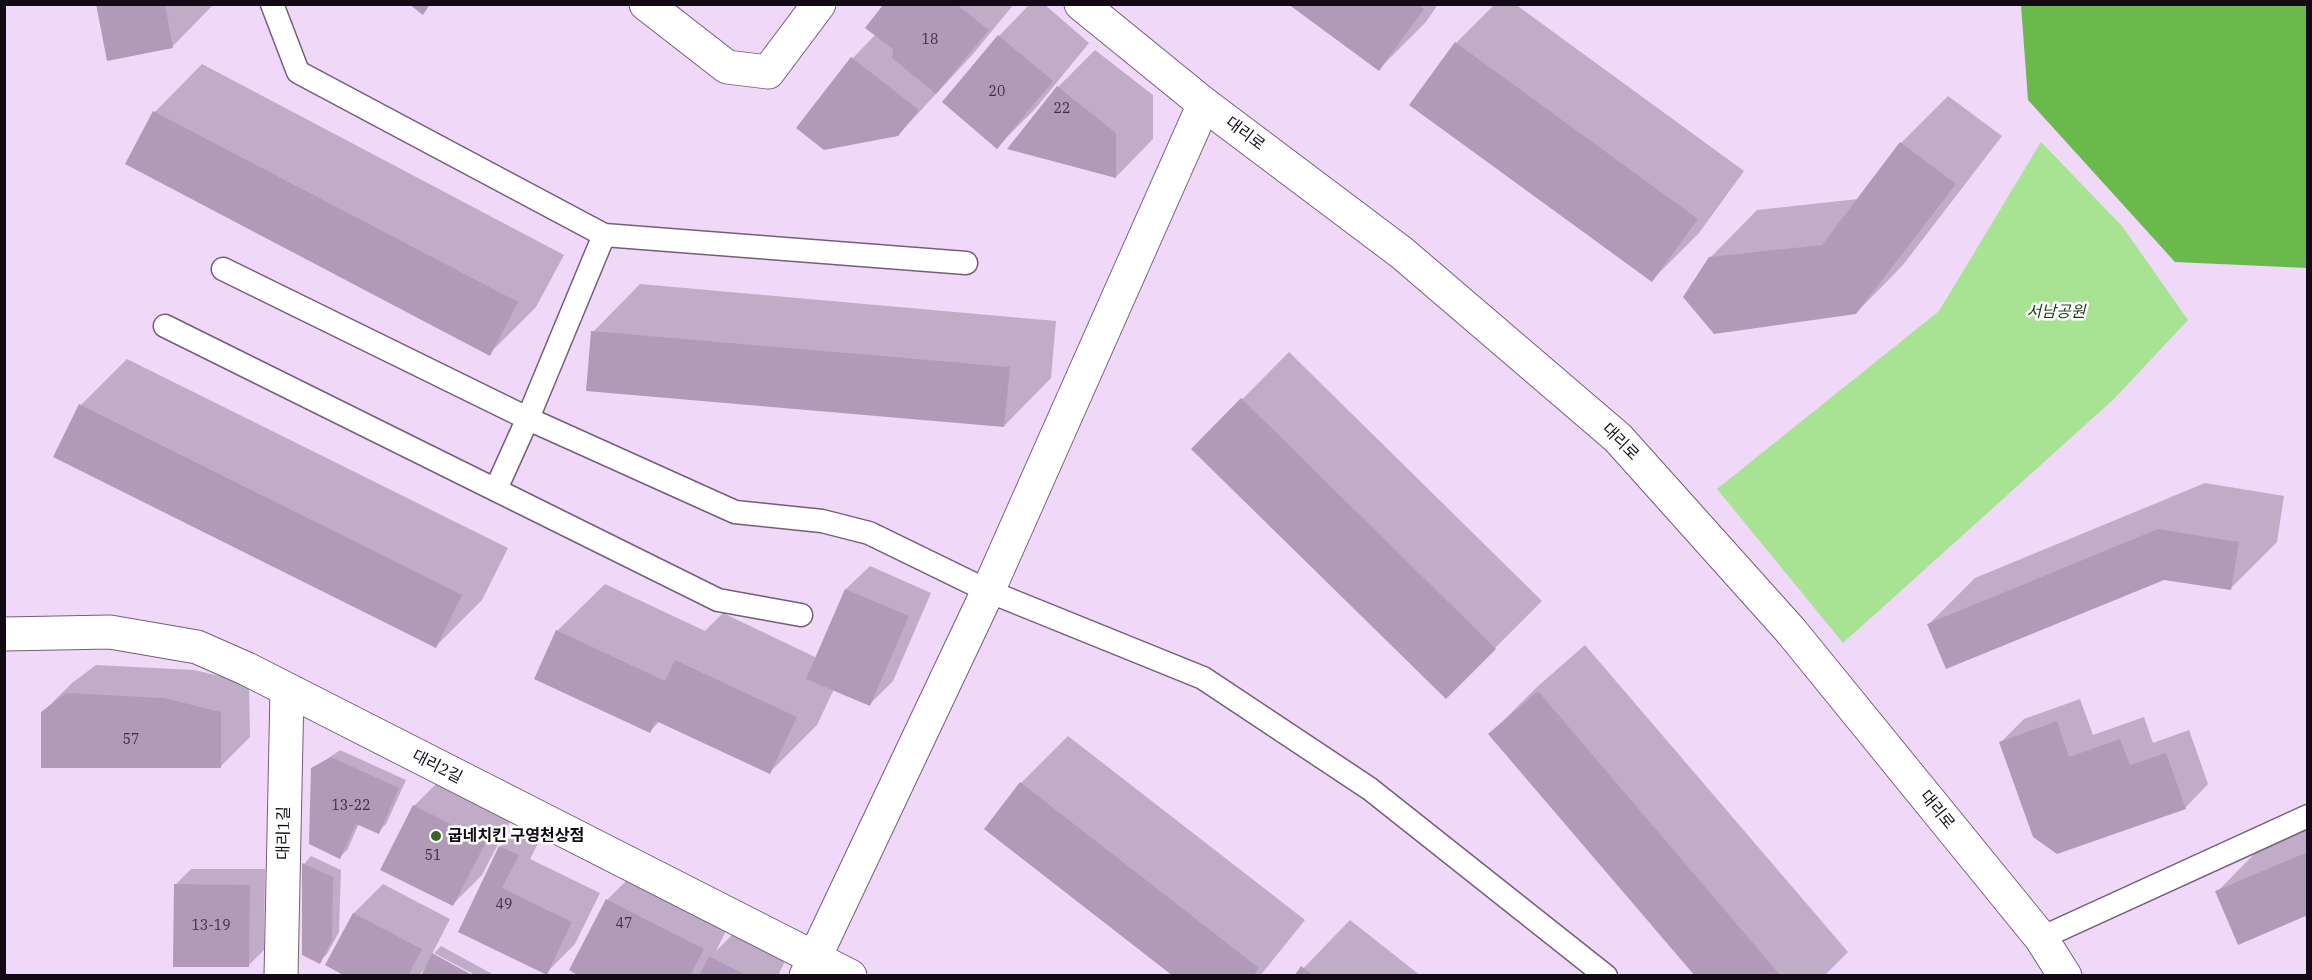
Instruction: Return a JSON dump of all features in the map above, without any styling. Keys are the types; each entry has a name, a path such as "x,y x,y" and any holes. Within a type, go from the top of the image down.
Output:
{"street":[{"path":"646,4 727,67 768,72 819,4"},
{"name":"대리로","path":"1081,4 1204,104 1402,253 1618,438 1791,631 2041,938 2066,975"},
{"path":"811,966 988,591 1204,104"},
{"name":"대리2길","path":"4,634 110,632 197,647 247,669 811,966 850,975"},
{"name":"대리1길","path":"281,975 287,691"}],"lane":[{"path":"272,4 298,72 604,236 966,263"},
{"path":"496,489 604,236"},
{"path":"222,269 528,418 735,512 822,521 869,533 988,591 1203,678 1370,789 1605,975"},
{"path":"165,326 718,600 801,615"},
{"path":"2041,938 2307,816"}],"green space":[{"path":"2021,5 2307,5 2307,268 2175,262 2028,100"},
{"name":"서남공원","path":"2041,142 2122,226 2188,320 2114,399 1843,643 1717,489 1939,311"}],"building":[{"path":"96,4 165,4 173,48 107,61"},
{"path":"409,4 430,4 423,15"},
{"path":"1288,4 1418,4 1424,9 1379,71"},
{"path":"883,5 957,5 989,30 936,94 892,58 893,49 865,28"},
{"path":"998,35 1053,81 997,149 942,102"},
{"path":"1455,42 1698,219 1652,282 1409,105"},
{"path":"851,57 919,110 898,136 824,150 796,128"},
{"path":"1057,86 1116,133 1116,178 1007,149"},
{"path":"153,111 518,302 490,356 125,164"},
{"path":"1900,142 1956,184 1856,314 1714,334 1683,297 1709,257 1822,245"},
{"path":"591,331 1010,367 1004,427 586,391"},
{"path":"1241,398 1496,649 1446,699 1191,449"},
{"path":"79,404 462,595 436,648 53,457"},
{"path":"2158,529 2239,542 2231,590 2164,580 1946,669 1927,624"},
{"path":"845,589 909,616 870,706 806,679"},
{"path":"556,630 665,681 675,660 797,717 770,774 656,721 650,733 534,679"},
{"path":"1538,691 1781,976 1695,976 1488,734"},
{"path":"66,693 164,698 221,712 221,768 41,768 41,712"},
{"path":"2057,721 2069,757 2120,739 2130,765 2166,753 2186,809 2057,854 2033,837 1999,742"},
{"path":"331,757 399,788 379,834 356,824 340,859 309,844 311,768"},
{"path":"1020,782 1259,968 1253,976 1173,976 984,829"},
{"path":"413,805 486,842 453,906 380,870"},
{"path":"499,846 519,855 502,888 572,922 547,975 458,932"},
{"path":"2308,852 2308,915 2238,945 2215,891"},
{"path":"302,863 333,877 332,941 320,964 302,955"},
{"path":"174,884 250,885 249,967 173,967"},
{"path":"606,899 704,949 690,976 579,976 569,970"},
{"path":"353,913 422,949 408,976 345,976 325,965"},
{"path":"432,953 474,976 421,976"},
{"path":"709,956 748,976 699,976"},
{"path":"1301,966 1314,976 1294,976"}],"place":[{"name":"굽네치킨 구영천상점","path":"436,836"}]}
